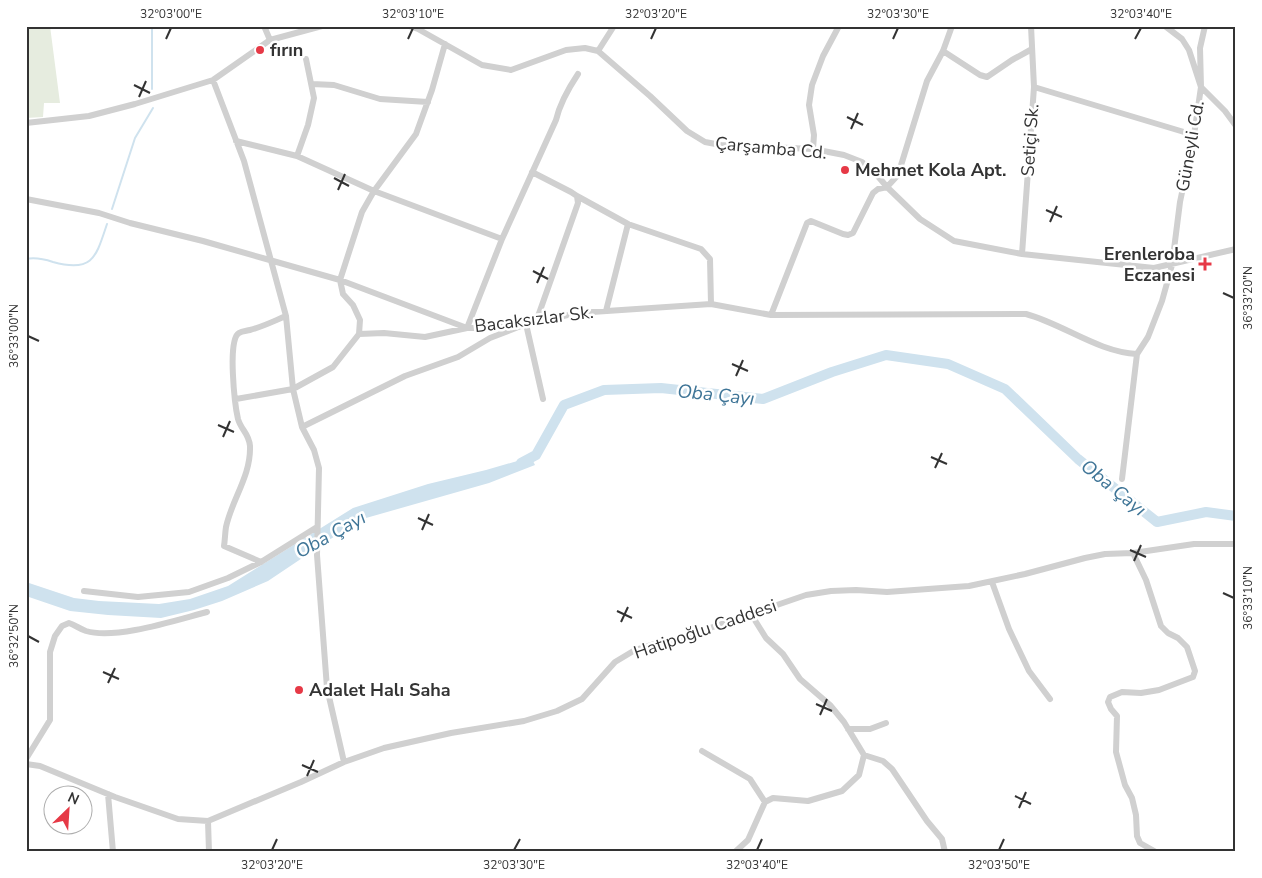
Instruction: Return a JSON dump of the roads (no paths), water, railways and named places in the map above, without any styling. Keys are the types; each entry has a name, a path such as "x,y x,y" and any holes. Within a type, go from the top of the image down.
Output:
{"street":[{"path":"264,26 270,40"},
{"path":"26,123 89,116 213,80 270,40 322,26"},
{"path":"409,26 420,28 482,65 511,70 566,50 585,48 598,50 614,26"},
{"path":"813,149 814,135 809,105 812,85 823,56 839,26"},
{"path":"771,315 807,223 811,221 848,236 853,233 873,194 878,189 886,187 898,175 927,81 952,26"},
{"name":"Setiçi Sk.","path":"1022,254 1034,87 1031,26"},
{"path":"1165,26 1182,40 1189,50 1201,87 1236,126"},
{"name":"Güneyli Cd.","path":"1137,354 1148,337 1162,301 1172,265 1180,202 1194,135 1201,87 1200,48 1205,26"},
{"path":"236,399 293,389 333,367 358,334 360,320 353,305 343,294 340,280 362,212 374,190 416,134 428,102 445,44"},
{"path":"1189,50 1200,48"},
{"path":"942,51 980,75 987,77 1032,49"},
{"name":"Çarşamba Cd.","path":"598,50 687,131 705,142 721,145 813,149 862,162 920,219 954,241 1022,254 1154,268 1236,249"},
{"path":"297,156 308,125 314,98 306,59"},
{"path":"26,199 99,212 130,224 203,241 340,280 467,328 502,239 556,120 567,91 578,74"},
{"path":"213,80 244,161 286,316 293,389 302,427 314,450 319,468 317,554 327,688 344,762"},
{"path":"312,84 334,85 380,99 428,102"},
{"path":"1034,87 1194,135"},
{"path":"236,141 297,156 374,190 502,239"},
{"path":"532,172 628,224 701,250 707,254 710,260 711,304"},
{"path":"536,322 578,203 576,196"},
{"path":"606,311 628,224"},
{"name":"Bacaksızlar Sk.","path":"358,334 384,333 425,337 467,328 526,324 577,313 711,304 771,315 1026,314 1042,318 1104,347 1126,354 1137,354"},
{"path":"260,562 224,546 226,526 245,478 250,447 248,434 241,427 238,418 234,384 234,336 239,332 250,330 286,316"},
{"path":"302,427 405,376 458,357 490,338 526,324 544,399"},
{"path":"1122,479 1137,354"},
{"path":"84,590 138,597 189,592 228,578 260,562 317,527"},
{"name":"Hatipoğlu Caddesi","path":"208,821 344,762 384,748 451,733 524,721 557,712 582,698 615,662 636,650 678,639 806,595 831,591 887,592 969,586 992,582 1085,558 1194,544 1236,544"},
{"path":"1133,552 1146,580 1161,626 1168,634 1178,638 1187,647 1194,671 1193,677 1159,690 1142,694 1122,692 1110,697 1108,702 1110,709 1117,716 1116,752 1125,785 1132,798 1136,815 1137,836 1140,843 1156,852"},
{"path":"992,582 1029,671 1050,699"},
{"path":"26,759 50,720 50,652 55,636 62,626 69,623 87,631 109,633 141,628 207,612"},
{"path":"751,614 766,638 783,654 800,679 830,706 848,728 864,755 883,761 892,769 942,839 945,852"},
{"path":"848,728 870,729 886,723"},
{"path":"702,751 750,779 765,802"},
{"path":"735,852 748,840 765,802 773,798 808,801 842,791 859,775 864,755"},
{"path":"26,764 40,766 108,794 178,819 208,821 209,852"},
{"path":"108,794 113,852"}],"water":[{"path":"531,457 535,465 489,483 359,520 268,581 222,601 194,610 161,618 108,615 70,611 26,596 26,582 74,598 99,601 159,604 190,599 228,586 353,508 428,484"}],"waterway":[{"path":"152,26 152,89"},
{"path":"112,209 135,138 153,108"},
{"path":"26,259 40,259 66,265 85,264 96,253 107,224"},
{"name":"Oba Çayı","path":"521,463 536,455 564,405 604,390 661,388 763,399 832,372 886,355 948,364 1005,389 1078,459 1157,522 1206,512 1236,516"}],"place":[{"name":"fırın","path":"260,50"},
{"name":"Mehmet Kola Apt.","path":"845,170"},
{"name":"Erenleroba Eczanesi","path":"1205,264"},
{"name":"Adalet Halı Saha","path":"299,690"}]}
